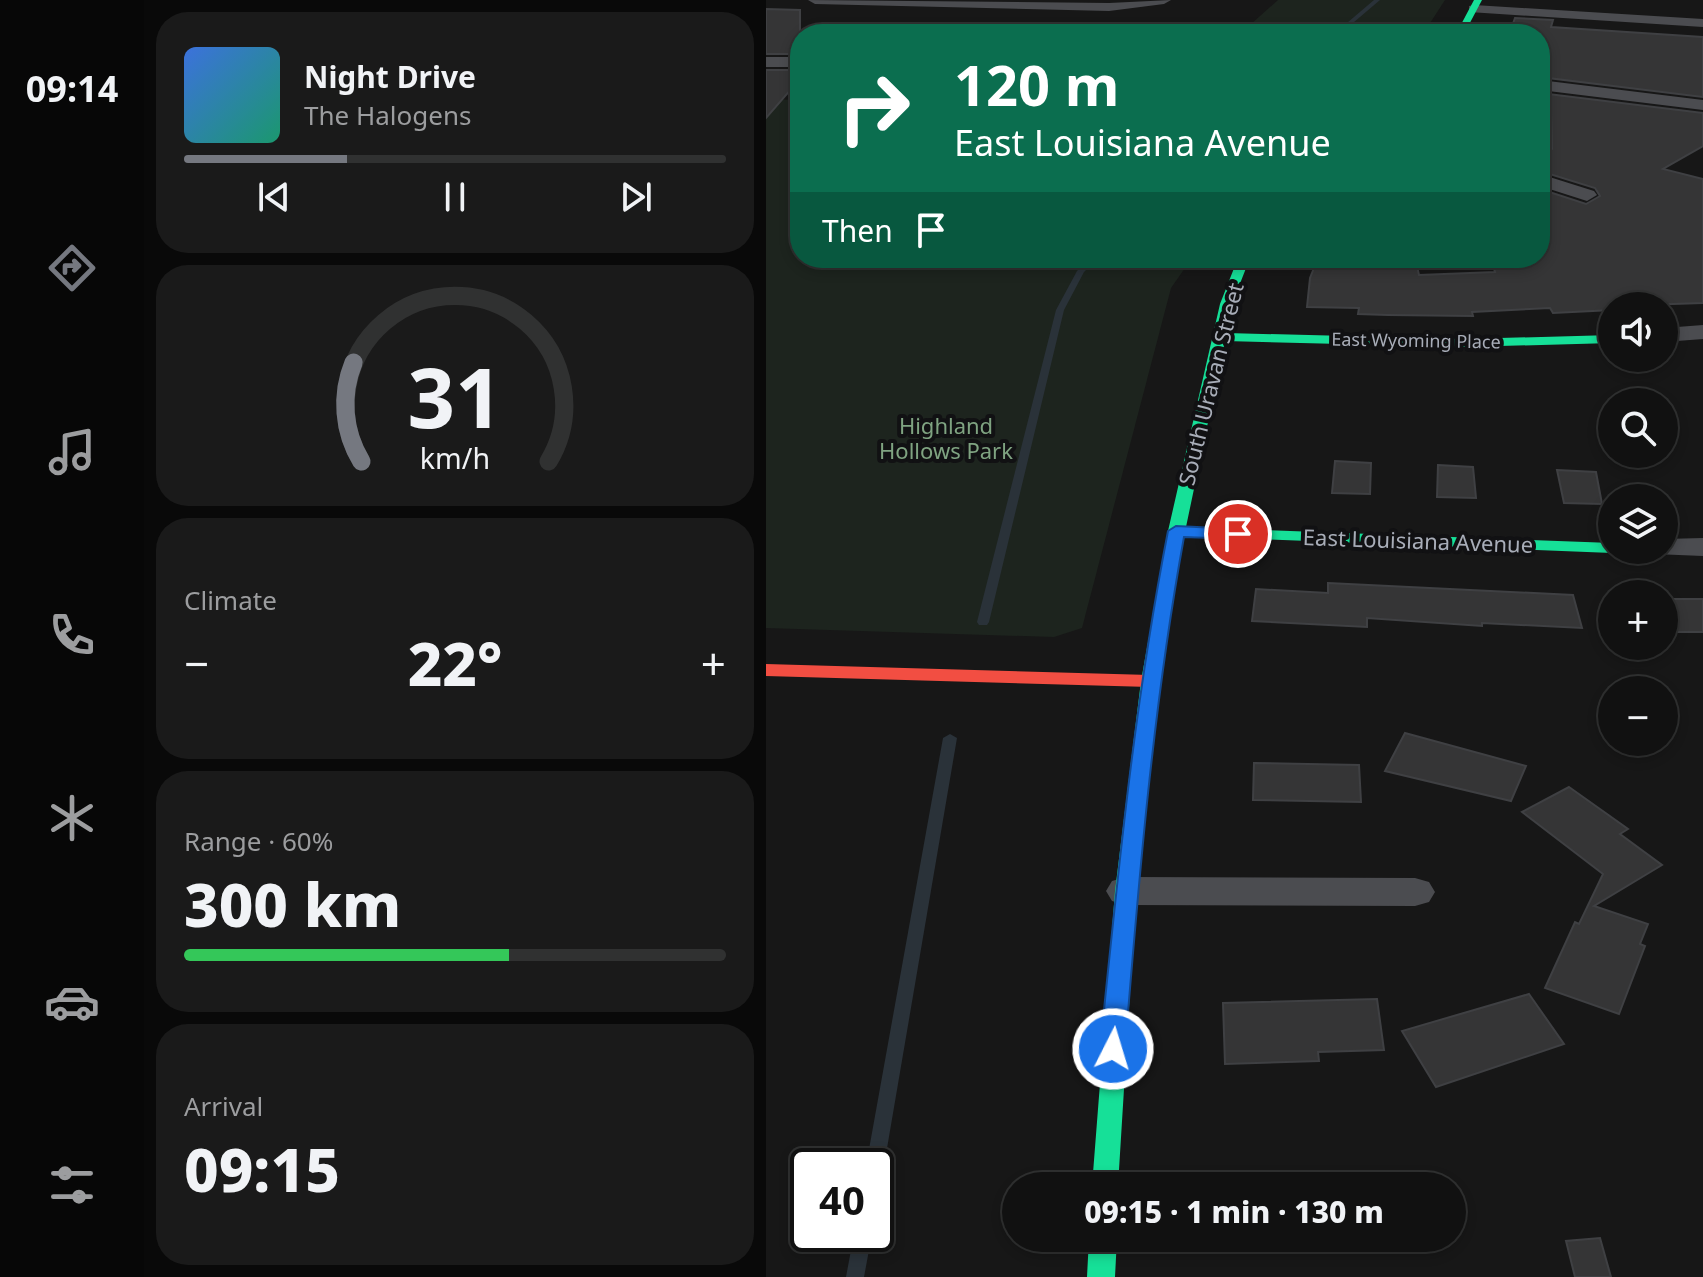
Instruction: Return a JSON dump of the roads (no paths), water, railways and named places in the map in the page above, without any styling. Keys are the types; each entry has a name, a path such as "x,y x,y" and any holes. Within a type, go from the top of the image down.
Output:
{"street":[{"path":"815,0 1109,7 1164,0"},
{"path":"1466,24 1476,5 1703,23"},
{"path":"766,62 790,62"},
{"path":"1550,86 1703,105"},
{"path":"1550,183 1587,195"},
{"name":"South Uravan Street","path":"1106,1172 1126,891 1150,681 1176,531 1226,304 1240,268"},
{"path":"1678,334 1703,332"},
{"name":"East Wyoming Place","path":"1220,337 1464,343 1598,339"},
{"name":"East Louisiana Avenue","path":"1176,531 1598,547"},
{"path":"1678,548 1703,547"},
{"path":"766,670 1150,681"},
{"path":"1126,891 1415,892"},
{"path":"1101,1277 1102,1252"}],"waterway":[{"path":"1349,24 1377,0"},
{"path":"983,622 1060,310 1084,268"},
{"path":"878,1148 950,738"},
{"path":"855,1277 860,1252"}],"park label":[{"name":"Highland Hollows Park","path":"946,438"}]}
